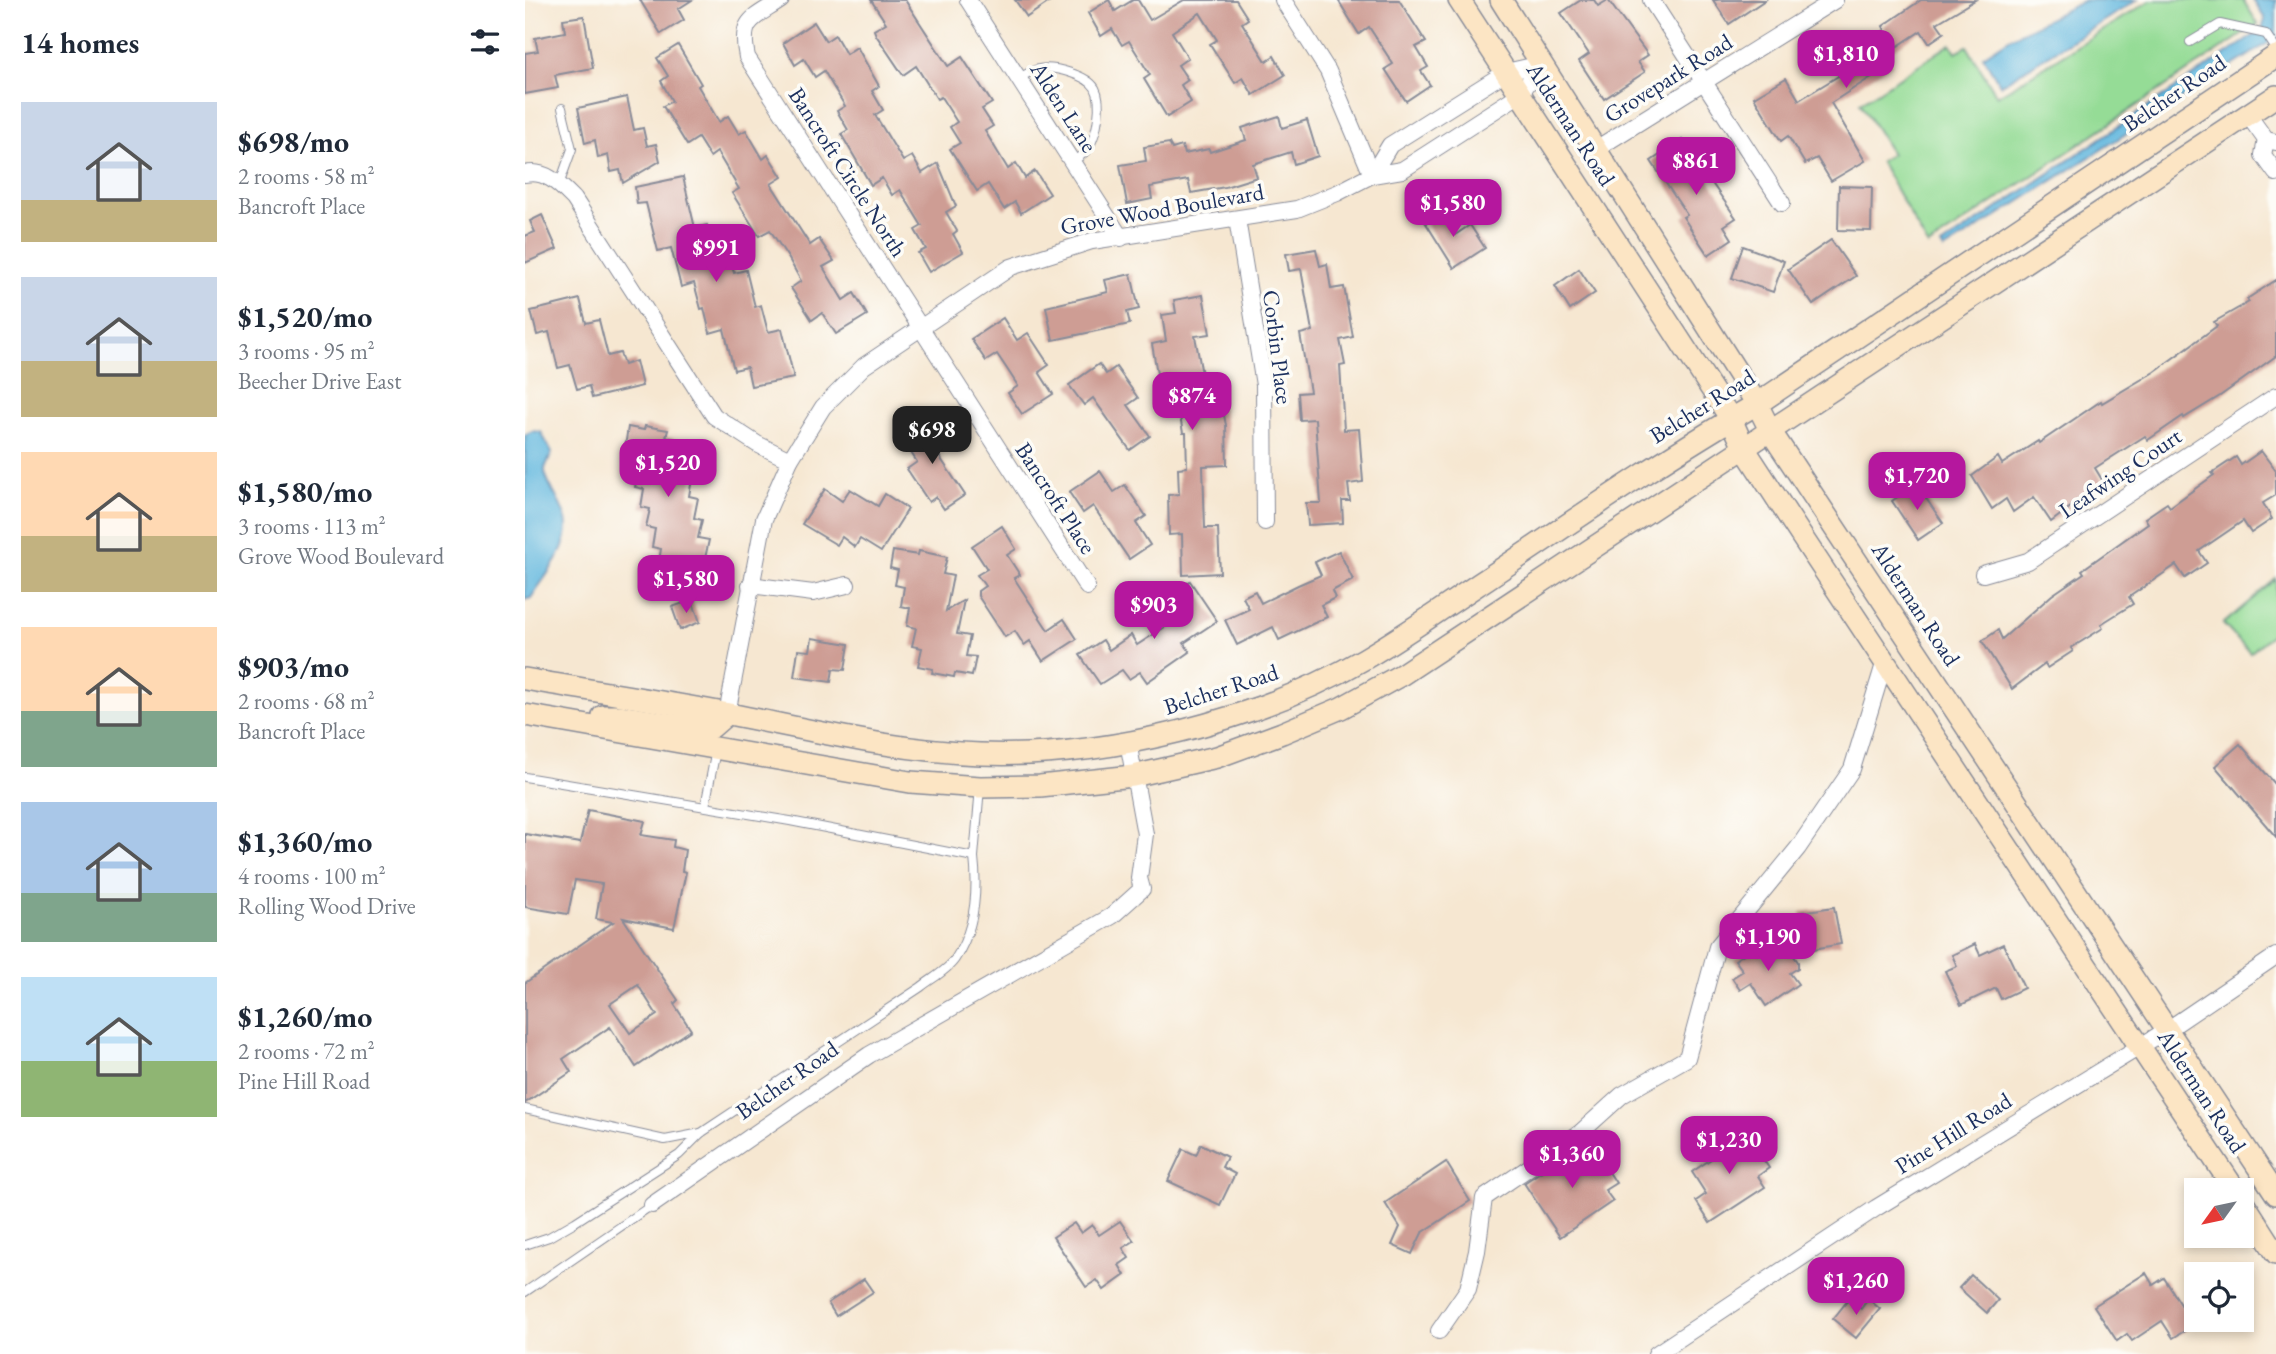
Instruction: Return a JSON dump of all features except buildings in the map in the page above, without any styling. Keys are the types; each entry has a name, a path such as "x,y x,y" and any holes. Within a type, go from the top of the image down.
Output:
{"main road":[{"name":"Alderman Road","path":"1459,0 1731,419 1744,448 2227,1178"},
{"name":"Alderman Road","path":"1501,0 1757,404 1771,432 2276,1194"},
{"name":"Belcher Road","path":"525,679 923,750 983,754 1076,750 1128,742 1219,720 1298,690 1362,660 1682,448 1757,404 2276,56"},
{"path":"2229,87 2248,115"},
{"path":"525,715 910,782 981,788 1040,786 1133,776 1217,757 1341,708 1401,675 2276,96"},
{"path":"556,720 586,716 620,716 703,729 712,727 727,714"},
{"path":"981,788 983,754"},
{"path":"2254,1219 2276,1253"}],"street":[{"name":"Bancroft Circle North","path":"781,0 754,17 745,29 743,39 747,57 920,327"},
{"name":"Alden Lane","path":"968,0 1121,238"},
{"path":"1283,0 1328,71 1372,175"},
{"path":"1651,0 1782,204"},
{"name":"Grovepark Road","path":"1596,149 1835,0"},
{"path":"1372,175 1390,145 1506,72 1542,64"},
{"name":"Grove Wood Boulevard","path":"727,714 764,519 790,460 823,407 865,366 1011,267 1074,246 1297,209 1372,175 1402,170 1520,94 1542,64"},
{"path":"2248,115 2271,141 2263,155 2276,173"},
{"path":"525,174 531,172 551,178 574,199 714,416 757,444 790,460"},
{"name":"Corbin Place","path":"1237,219 1264,385 1265,522"},
{"name":"Bancroft Place","path":"920,327 1087,587"},
{"name":"Leafwing Court","path":"1983,574 2028,561 2276,396"},
{"path":"750,585 813,593 847,585"},
{"path":"1439,1331 1468,1289 1478,1251 1484,1198 1580,1133 1622,1095 1687,1058 1717,947 1798,848 1852,769 1885,661"},
{"name":"Belcher Road","path":"652,1205 869,1055 1112,916 1142,889 1139,878 1145,834 1128,742"},
{"name":"Pine Hill Road","path":"1656,1354 1875,1208 2167,1030 2276,956"}],"lane":[{"path":"2190,42 2220,24 2266,34 2276,49"},
{"path":"1019,78 1037,69 1048,69 1088,80 1095,88 1100,113 1089,149 1072,162"},
{"path":"559,185 572,149 562,108"},
{"path":"705,806 717,748"},
{"path":"525,777 705,806 974,857"},
{"path":"525,1245 549,1237 575,1222 679,1155 701,1133 921,987 954,961 971,926 977,885 974,857 981,788"},
{"path":"525,1109 665,1140 701,1133"},
{"path":"525,1292 652,1205"}],"green space":[{"path":"2151,0 2243,0 2258,24 1928,246 1880,161 1892,154 1860,103 1951,44 1956,52 1967,46 1997,96"},
{"path":"2276,579 2276,631 2250,653 2223,624"}],"water":[{"path":"2086,0 2137,0 2000,85 1983,56 2012,37"},
{"path":"2253,0 2276,0 2276,38 1944,250 1941,246 2262,30 2265,19"},
{"path":"532,431 541,432 552,453 545,474 563,510 567,525 564,544 554,563 531,598 525,600 525,435"}]}
